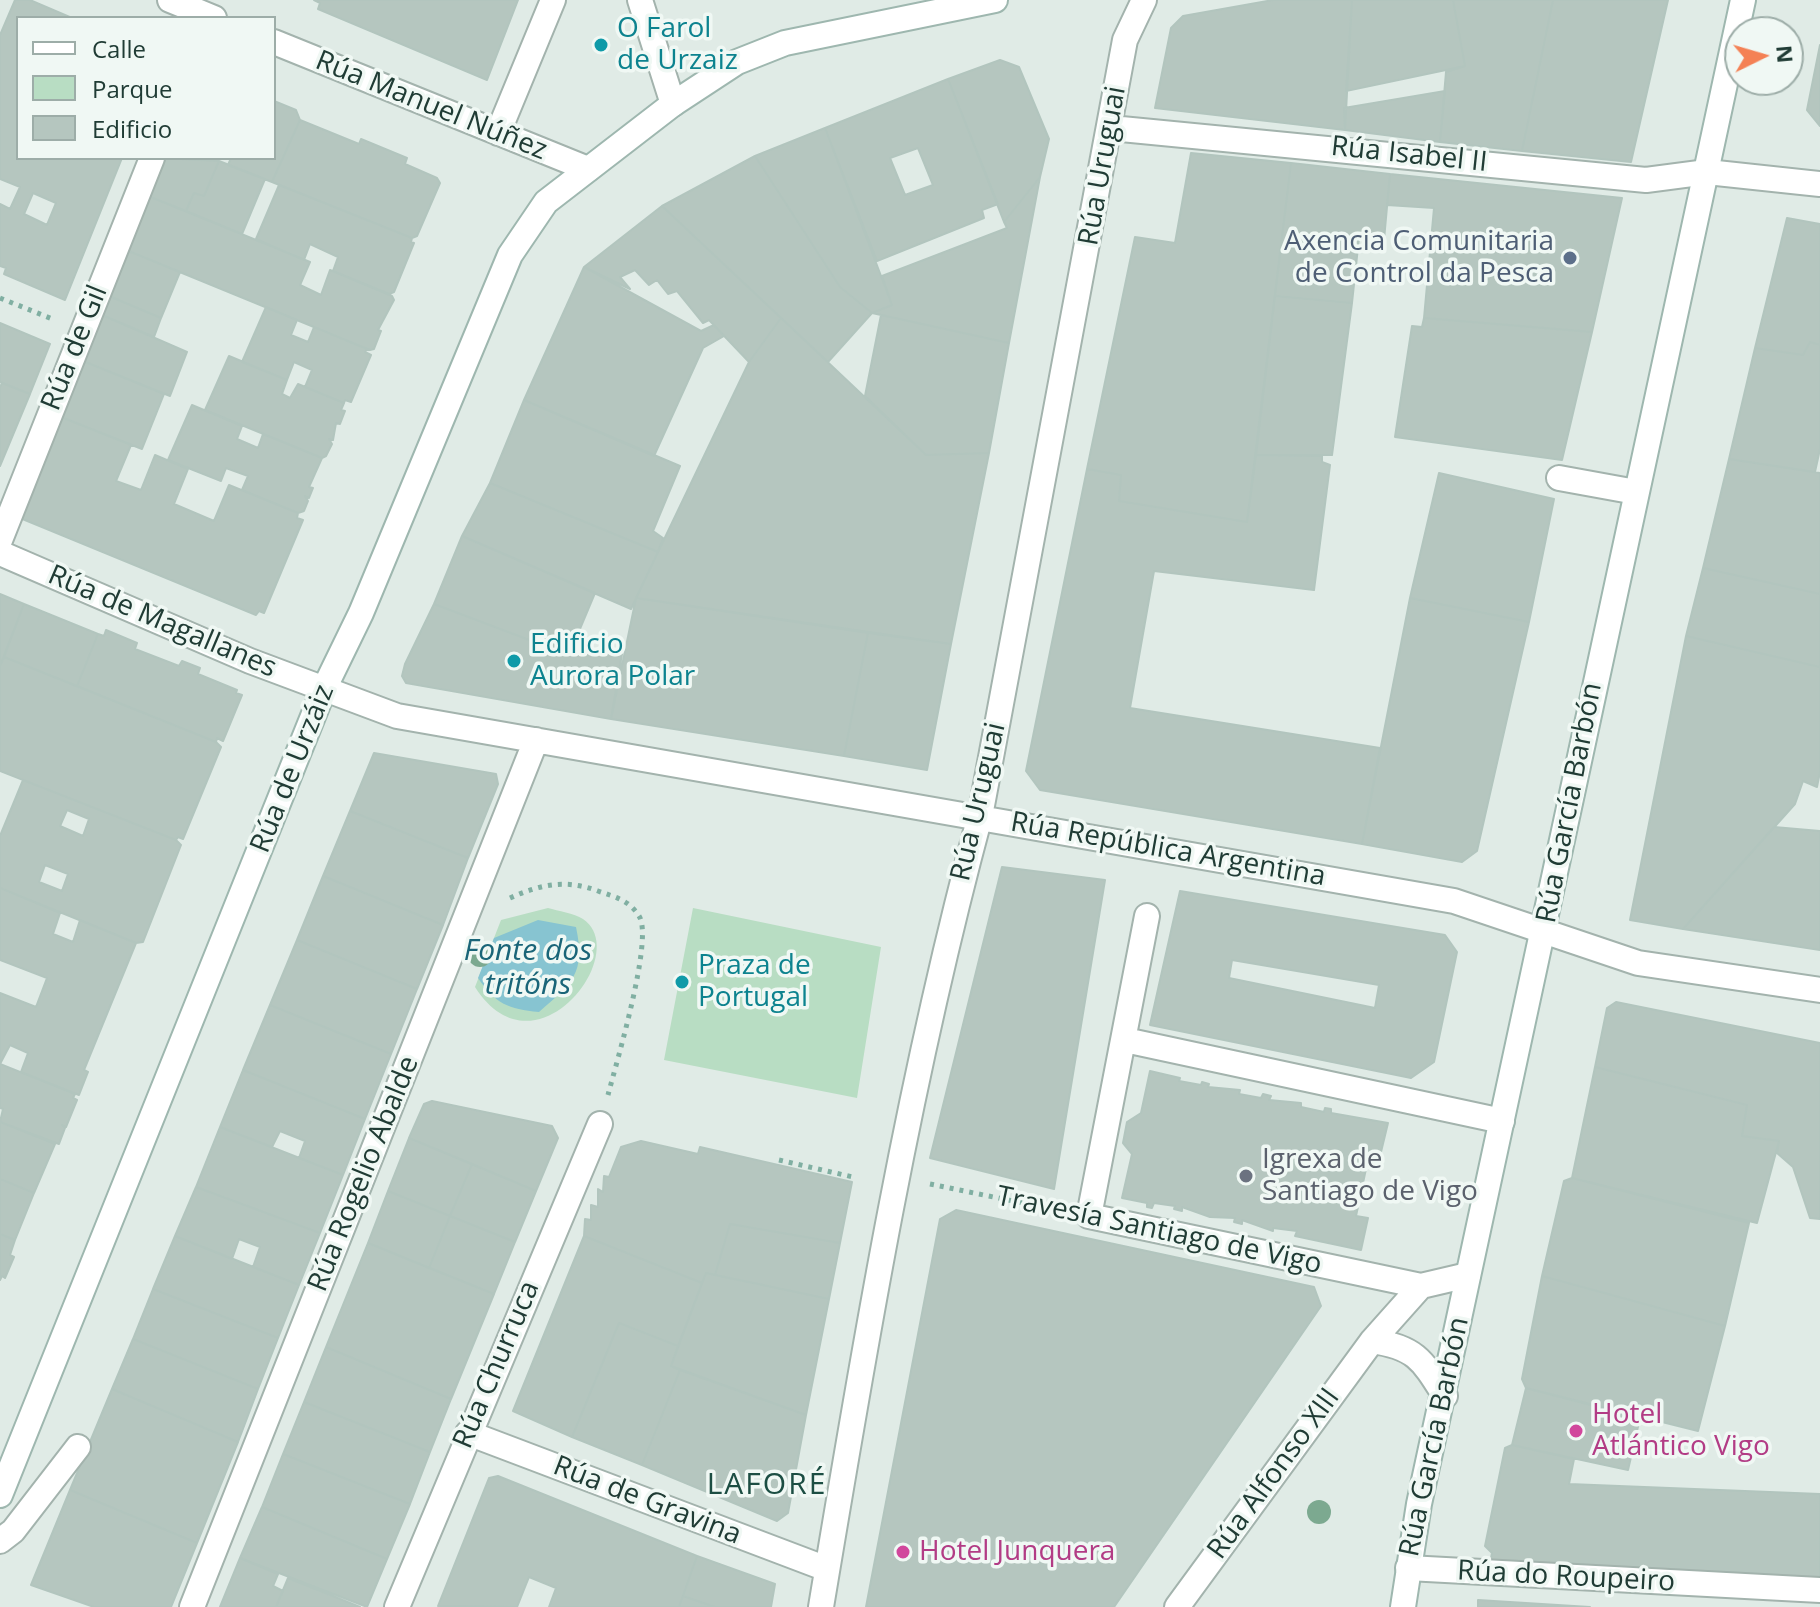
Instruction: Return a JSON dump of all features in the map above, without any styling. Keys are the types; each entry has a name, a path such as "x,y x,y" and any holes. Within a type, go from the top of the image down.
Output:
{"street":[{"path":"170,0 213,13"},
{"path":"498,133 553,0"},
{"path":"640,0 673,104"},
{"name":"Rúa de Urzáiz","path":"0,1495 324,689 361,613 510,255 546,202 673,104 737,62 785,43 995,0"},
{"name":"Rúa Uruguai","path":"821,1607 897,1178 959,893 980,816 1111,128 1125,40 1144,0"},
{"name":"Rúa García Barbón","path":"1403,1607 1408,1568 1468,1275 1743,0"},
{"name":"Rúa Manuel Núñez","path":"276,43 588,169"},
{"name":"Rúa Isabel II","path":"1111,128 1646,180 1707,172 1820,184"},
{"name":"Rúa de Gil","path":"0,540 151,160"},
{"path":"1559,478 1636,492"},
{"name":"Rúa de Magallanes","path":"0,553 324,689"},
{"name":"Rúa República Argentina","path":"324,689 397,716 1454,901 1544,934 1638,963 1820,990"},
{"name":"Rúa Rogelio Abalde","path":"192,1607 536,740"},
{"path":"1089,1216 1147,916"},
{"path":"1125,1040 1502,1121"},
{"name":"Rúa Churruca","path":"397,1607 600,1124"},
{"name":"Travesía Santiago de Vigo","path":"1089,1216 1421,1286"},
{"path":"1421,1286 1468,1275"},
{"name":"Rúa Alfonso XIII","path":"1177,1607 1372,1341 1421,1286"},
{"path":"1372,1341 1396,1344 1418,1354 1445,1396"},
{"name":"Rúa de Gravina","path":"468,1433 827,1569"},
{"path":"0,1541 13,1531 78,1447"},
{"name":"Rúa do Roupeiro","path":"1408,1568 1820,1590"}],"path":[{"path":"0,298 81,331"},
{"path":"473,897 509,899 538,885 577,883 626,901 641,918 643,950 600,1124"},
{"path":"779,1160 853,1177"},
{"name":"Travesía Santiago de Vigo","path":"897,1178 1089,1216"}],"green space":[{"name":"Fonte dos tritóns","path":"548,908 583,919 595,936 596,957 587,980 570,1001 549,1016 524,1021 499,1012 475,987 501,920"},
{"path":"693,908 881,947 857,1098 664,1060"}],"water":[{"name":"Fonte dos tritóns","path":"538,920 576,927 579,943 574,976 539,1012 504,1004 478,978 494,938"}],"building":[{"path":"15,0 30,0 67,16 16,16 16,160 121,160 65,300 4,274 6,268 0,266 0,204 10,209 20,187 0,179 0,35","holes":["33,193 56,203 47,225 24,214"]},
{"path":"314,0 518,0 487,80 318,9 320,3"},
{"path":"1273,0 1352,0 1345,130 1155,108 1171,28 1183,16"},
{"path":"1352,0 1453,0 1465,66 1346,91"},
{"path":"1453,0 1553,0 1522,151 1440,142 1446,72 1465,66"},
{"path":"1553,0 1668,0 1631,162 1522,151"},
{"path":"1820,45 1820,126 1807,110"},
{"path":"1000,60 1019,67 1049,139 1040,177 1004,222 948,79"},
{"path":"948,79 998,204 982,210 984,218 877,261 825,128","holes":["918,148 933,185 905,195 890,158"]},
{"path":"1445,91 1440,142 1345,130 1344,108"},
{"path":"276,102 296,110 300,120 272,182 228,165 230,160 276,160"},
{"path":"300,120 359,144 361,139 407,158 405,164 437,178 440,183 417,236 412,238 272,182"},
{"path":"825,128 892,305 872,313 840,287 755,156"},
{"path":"1191,153 1291,163 1247,522 1119,501 1121,475 1087,469 1135,237 1175,243"},
{"path":"755,156 840,287 872,313 828,362 662,206"},
{"path":"162,160 219,161 204,196 194,193 186,211 148,196"},
{"path":"219,161 265,179 242,234 186,211 194,193 204,196"},
{"path":"1291,163 1390,174 1384,240 1359,238 1352,303 1275,296"},
{"path":"1390,174 1622,198 1592,332 1424,318 1434,208 1387,205"},
{"path":"1040,177 1009,343 872,313 892,305 882,276 1007,228 1004,222"},
{"path":"279,185 412,238 411,242 414,243 394,292 389,294 333,271 338,257 310,244 304,260 256,239"},
{"path":"148,196 310,262 300,285 321,295 330,270 392,296 394,300 378,330 381,331 374,349 370,350 126,250"},
{"path":"662,206 781,318 749,362 709,320 703,323 677,291 668,294 657,280 649,285 635,270 620,277 630,289 584,267"},
{"path":"1787,218 1820,224 1820,345 1810,342 1803,355 1755,348"},
{"path":"126,250 180,272 161,318 109,296"},
{"path":"584,267 701,331 714,325 724,336 703,348 654,456 524,400"},
{"path":"109,296 161,318 154,337 102,315"},
{"path":"1275,296 1352,303 1332,455 1256,455"},
{"path":"266,307 297,320 291,335 308,342 314,327 367,349 365,352 371,355 351,402 345,400 344,403 305,387 312,370 294,362 287,380 242,362"},
{"path":"102,315 187,352 170,396 83,361"},
{"path":"881,315 1009,343 989,453 926,455 865,396"},
{"path":"781,318 926,455 989,453 951,644 636,598 749,362"},
{"path":"1424,318 1592,332 1562,460 1395,437 1412,326 1422,327"},
{"path":"0,323 50,344 30,394 0,382"},
{"path":"1810,342 1820,345 1820,449 1815,472 1729,459 1755,348 1803,355"},
{"path":"229,356 287,380 282,394 290,398 298,384 344,403 341,410 345,411 340,424 336,423 333,440 329,439 332,444 326,456 322,458 205,410"},
{"path":"83,361 164,394 142,449 61,417"},
{"path":"2,383 30,394 0,466 0,387"},
{"path":"524,400 680,466 653,531 663,538 658,552 490,483"},
{"path":"192,405 242,426 237,439 258,448 263,434 322,458 309,487 313,488 309,498 305,496 308,501 304,511 298,513 242,490 248,476 226,468 221,481 168,460"},
{"path":"61,417 131,445 116,481 141,490 155,455 188,469 174,504 214,521 229,485 298,513 297,518 303,520 264,613 259,611 256,615 20,518"},
{"path":"1256,455 1322,456 1322,462 1330,465 1314,590 1154,571 1130,708 1380,748 1362,844 1040,790 1026,771 1087,469 1121,475 1119,501 1247,522"},
{"path":"1729,459 1820,473 1820,594 1703,568"},
{"path":"1439,473 1554,499 1529,622 1410,598"},
{"path":"490,483 658,552 631,609 462,536"},
{"path":"462,536 595,593 569,655 434,604"},
{"path":"1703,568 1820,594 1820,667 1686,636"},
{"path":"0,594 24,604 0,666"},
{"path":"636,598 868,633 844,756 611,719"},
{"path":"1410,598 1529,622 1477,851 1462,862 1362,844"},
{"path":"24,604 98,634 77,686 4,657"},
{"name":"Edificio Aurora Polar","path":"434,604 569,655 622,654 611,719 406,683 402,676 405,664"},
{"path":"106,630 137,643 135,649 179,666 182,661 200,668 198,674 237,690 236,693 242,695 223,741 217,738 216,742 77,686 98,634 104,636"},
{"path":"868,633 951,644 927,770 844,756"},
{"path":"1686,636 1820,667 1820,772 1817,787 1803,781 1795,804 1683,929 1630,920"},
{"path":"4,657 216,742 221,747 183,839 178,837 176,840 0,771 0,666"},
{"path":"374,753 496,774 498,784 468,858 350,811"},
{"path":"23,780 176,840 181,845 143,942 136,943 0,888 0,836","holes":["67,810 89,819 83,836 60,826","45,865 68,874 62,891 39,882"]},
{"path":"350,811 468,858 443,925 323,876"},
{"path":"1774,827 1820,831 1820,950 1683,929"},
{"path":"1002,867 1105,880 1054,1189 930,1158"},
{"path":"323,876 443,925 417,989 297,940"},
{"path":"0,888 60,913 53,934 73,942 80,920 136,943 84,1070 88,1072 79,1095 21,1072 28,1053 10,1045 0,1064 0,993 36,1007 47,978 0,960"},
{"path":"1180,891 1445,935 1457,952 1434,1062 1411,1078 1150,1025","holes":["1232,960 1379,985 1375,1008 1229,978"]},
{"path":"297,940 417,989 391,1054 270,1005"},
{"path":"1616,1002 1820,1043 1820,1219 1810,1218 1793,1167 1777,1153 1779,1141 1742,1136 1747,1105 1595,1067 1607,1008"},
{"path":"270,1005 391,1054 365,1119 243,1070"},
{"path":"0,1064 75,1094 73,1098 77,1100 66,1127 62,1125 65,1128 59,1144 0,1122 3,1109 0,1108"},
{"path":"1595,1067 1747,1105 1742,1136 1779,1141 1757,1223 1572,1178"},
{"path":"243,1070 365,1119 343,1175 299,1158 305,1141 280,1131 272,1147 220,1127"},
{"name":"Igrexa de Santiago de Vigo","path":"1150,1071 1180,1078 1179,1081 1201,1085 1202,1082 1209,1084 1208,1087 1240,1090 1239,1094 1261,1098 1263,1094 1271,1096 1269,1100 1301,1103 1301,1107 1324,1112 1325,1108 1331,1109 1331,1113 1388,1123 1381,1152 1370,1150 1356,1216 1368,1218 1361,1250 1295,1236 1297,1231 1273,1228 1273,1231 1242,1220 1242,1224 1234,1222 1235,1218 1210,1217 1182,1207 1182,1211 1174,1209 1175,1206 1154,1203 1152,1208 1147,1207 1147,1203 1122,1198 1132,1154 1123,1143 1127,1122 1141,1113"},
{"path":"432,1101 552,1126 558,1138 536,1191 409,1138 424,1104"},
{"path":"0,1122 55,1144 34,1193 0,1179"},
{"path":"220,1127 343,1175 320,1233 196,1187"},
{"path":"409,1138 472,1164 450,1216 388,1191"},
{"path":"641,1141 698,1154 700,1147 852,1182 840,1243 730,1224 715,1275 706,1273 702,1283 584,1236 585,1219 591,1220 591,1205 598,1207 598,1189 603,1192 604,1176 609,1177 621,1147"},
{"path":"472,1164 536,1191 515,1242 450,1216"},
{"path":"1572,1178 1749,1223 1725,1326 1542,1276 1564,1181"},
{"path":"0,1179 34,1193 15,1240 0,1234"},
{"path":"196,1187 320,1233 299,1285 253,1267 260,1247 239,1239 232,1259 175,1236"},
{"path":"388,1191 450,1216 429,1268 368,1243"},
{"path":"956,1210 1314,1287 1321,1306 1114,1607 866,1607 940,1219"},
{"path":"450,1216 515,1242 494,1294 429,1268"},
{"path":"730,1224 840,1243 829,1299 715,1275"},
{"path":"0,1234 15,1240 10,1255 14,1257 5,1278 2,1276 0,1280"},
{"path":"175,1236 299,1285 278,1338 153,1289"},
{"path":"584,1236 702,1283 678,1346 619,1323 572,1437 513,1411"},
{"path":"368,1243 494,1294 451,1399 326,1347"},
{"path":"706,1273 829,1299 806,1415 671,1366"},
{"path":"1542,1276 1725,1326 1698,1431 1526,1388 1522,1379"},
{"path":"153,1289 278,1338 258,1389 133,1339"},
{"path":"619,1323 678,1346 671,1366 680,1370 642,1465 572,1437"},
{"path":"133,1339 258,1389 238,1442 112,1389"},
{"path":"326,1347 451,1399 430,1452 304,1402"},
{"path":"680,1370 806,1415 788,1513 777,1521 642,1465"},
{"name":"Hotel Atlántico Vigo","path":"1526,1388 1640,1418 1628,1470 1512,1445"},
{"path":"112,1389 238,1442 197,1543 70,1490"},
{"path":"304,1402 430,1452 410,1504 283,1454"},
{"path":"1512,1445 1574,1459 1569,1484 1820,1494 1820,1579 1490,1563 1492,1553 1485,1546 1505,1448"},
{"path":"283,1454 410,1504 387,1559 262,1507"},
{"path":"498,1476 697,1556 679,1607 549,1607 556,1588 529,1577 517,1607 438,1606 489,1478"},
{"path":"70,1490 197,1543 171,1607 94,1607 31,1585"},
{"path":"262,1507 387,1559 367,1607 240,1558"},
{"path":"697,1556 775,1584 771,1607 715,1607 683,1596"},
{"path":"240,1558 278,1574 273,1586 283,1591 276,1607 220,1607"},
{"path":"288,1578 360,1607 276,1607"},
{"path":"683,1596 715,1607 679,1607"},
{"path":"1478,1600 1590,1607 1478,1607"}],"place":[{"name":"O Farol de Urzaiz","path":"601,45"},
{"name":"Axencia Comunitaria de Control da Pesca","path":"1570,258"},
{"name":"Edificio Aurora Polar","path":"514,661"},
{"name":"Praza de Portugal","path":"682,982"},
{"name":"Igrexa de Santiago de Vigo","path":"1246,1176"},
{"name":"Hotel Atlántico Vigo","path":"1576,1431"},
{"name":"Hotel Junquera","path":"903,1552"}],"district":[{"name":"LAFORÉ","path":"767,1485"}]}
